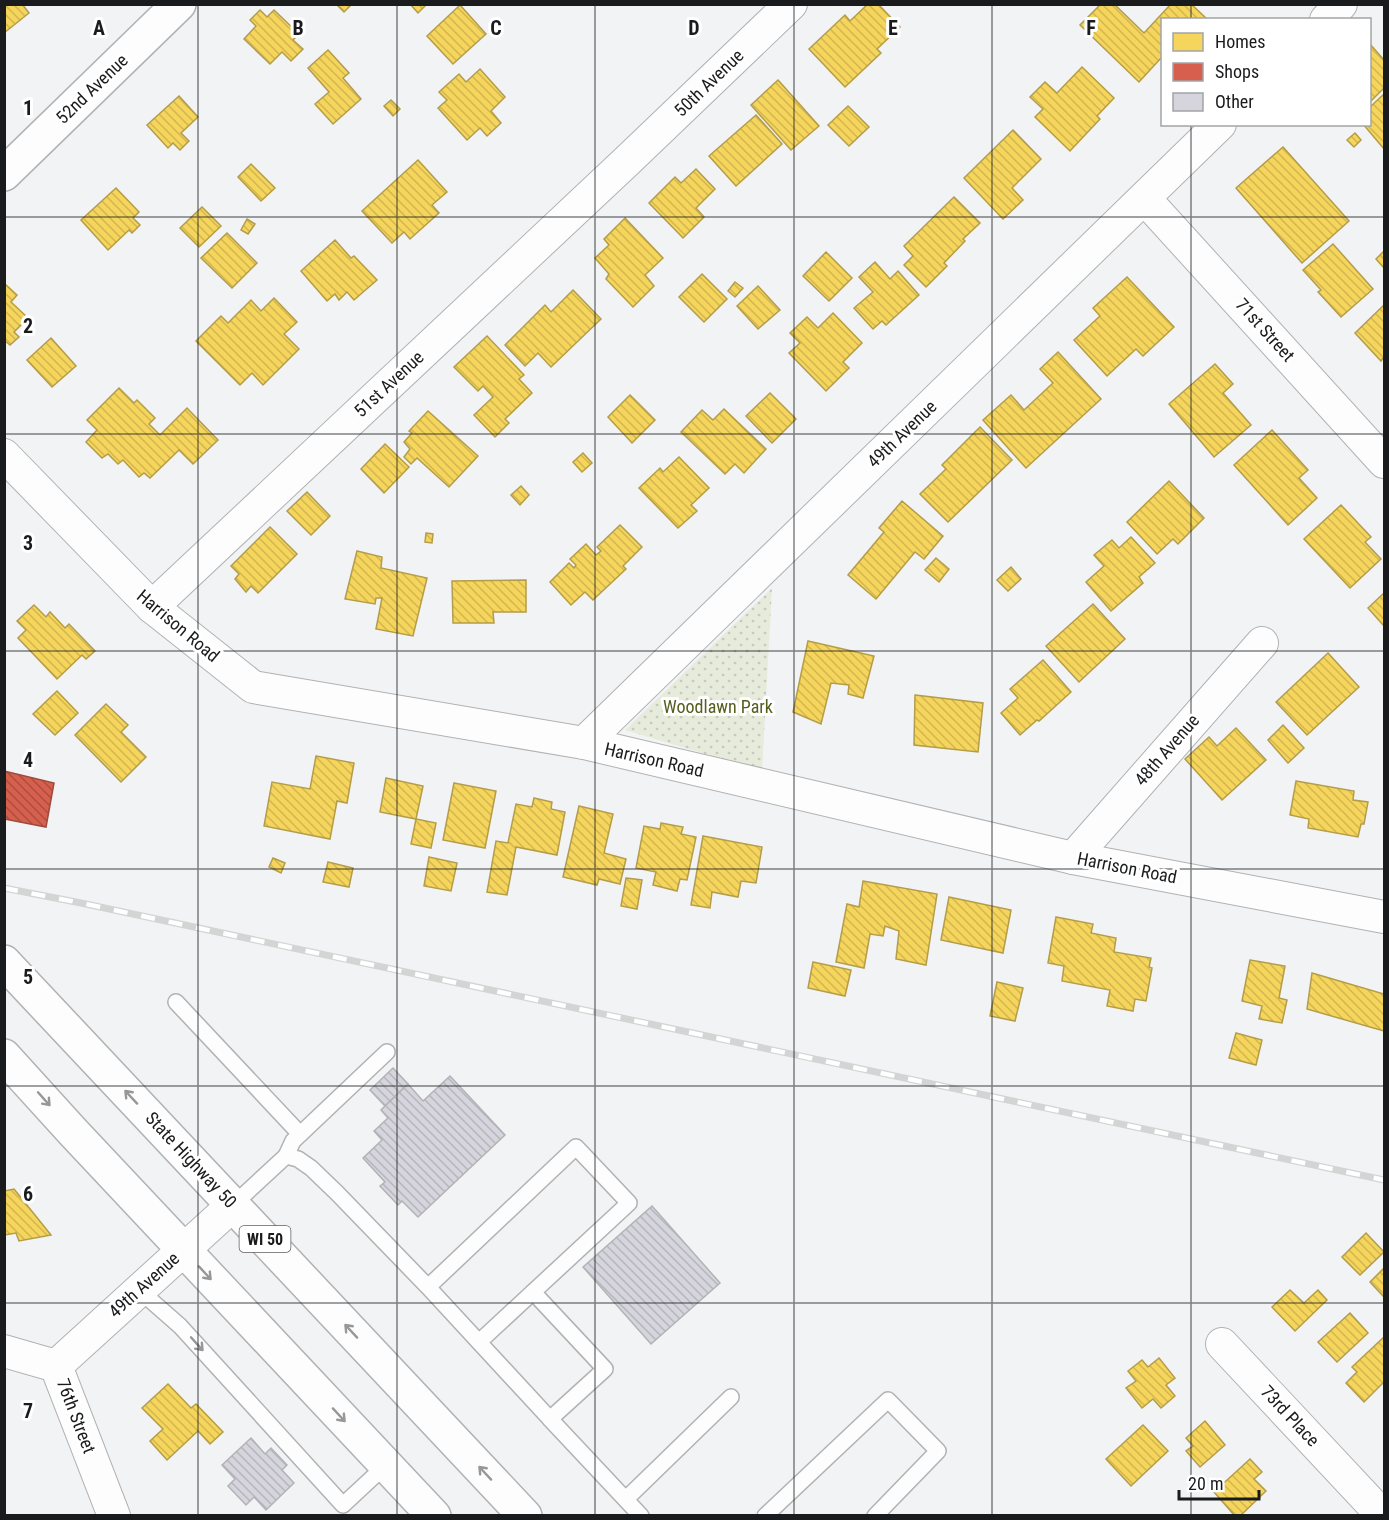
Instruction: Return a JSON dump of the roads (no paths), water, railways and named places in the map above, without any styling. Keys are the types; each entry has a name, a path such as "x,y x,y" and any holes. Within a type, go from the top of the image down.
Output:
{"main road":[{"name":"52nd Avenue","path":"4,174 179,4"},
{"name":"State Highway 50","path":"4,962 525,1515"},
{"path":"4,1056 434,1515"}],"street":[{"name":"50th Avenue","path":"627,161 791,4"},
{"path":"1328,18 1341,4"},
{"name":"49th Avenue","path":"584,743 1218,126"},
{"name":"51st Avenue","path":"152,607 627,161"},
{"name":"71st Street","path":"1144,199 1384,462"},
{"name":"Harrison Road","path":"4,455 152,607 253,687 584,743 1073,858 1384,917"},
{"name":"48th Avenue","path":"1073,858 1262,643"},
{"name":"49th Avenue","path":"56,1366 232,1205"},
{"name":"73rd Place","path":"1222,1344 1383,1515"},
{"name":"76th Street","path":"4,1351 56,1366 114,1515"}],"lane":[{"path":"176,1002 300,1134"},
{"path":"232,1205 286,1156 293,1141 387,1052"},
{"path":"428,1287 576,1147 629,1203 479,1342"},
{"path":"286,1156 298,1159 311,1168 345,1201 641,1515"},
{"path":"139,1290 180,1326 343,1505 386,1465"},
{"path":"533,1292 604,1369 550,1419"},
{"path":"626,1499 731,1397"},
{"path":"765,1515 888,1400 938,1451 875,1515"}],"railway":[{"path":"4,888 1384,1180"}],"park label":[{"name":"Woodlawn Park","path":"718,707"}]}
